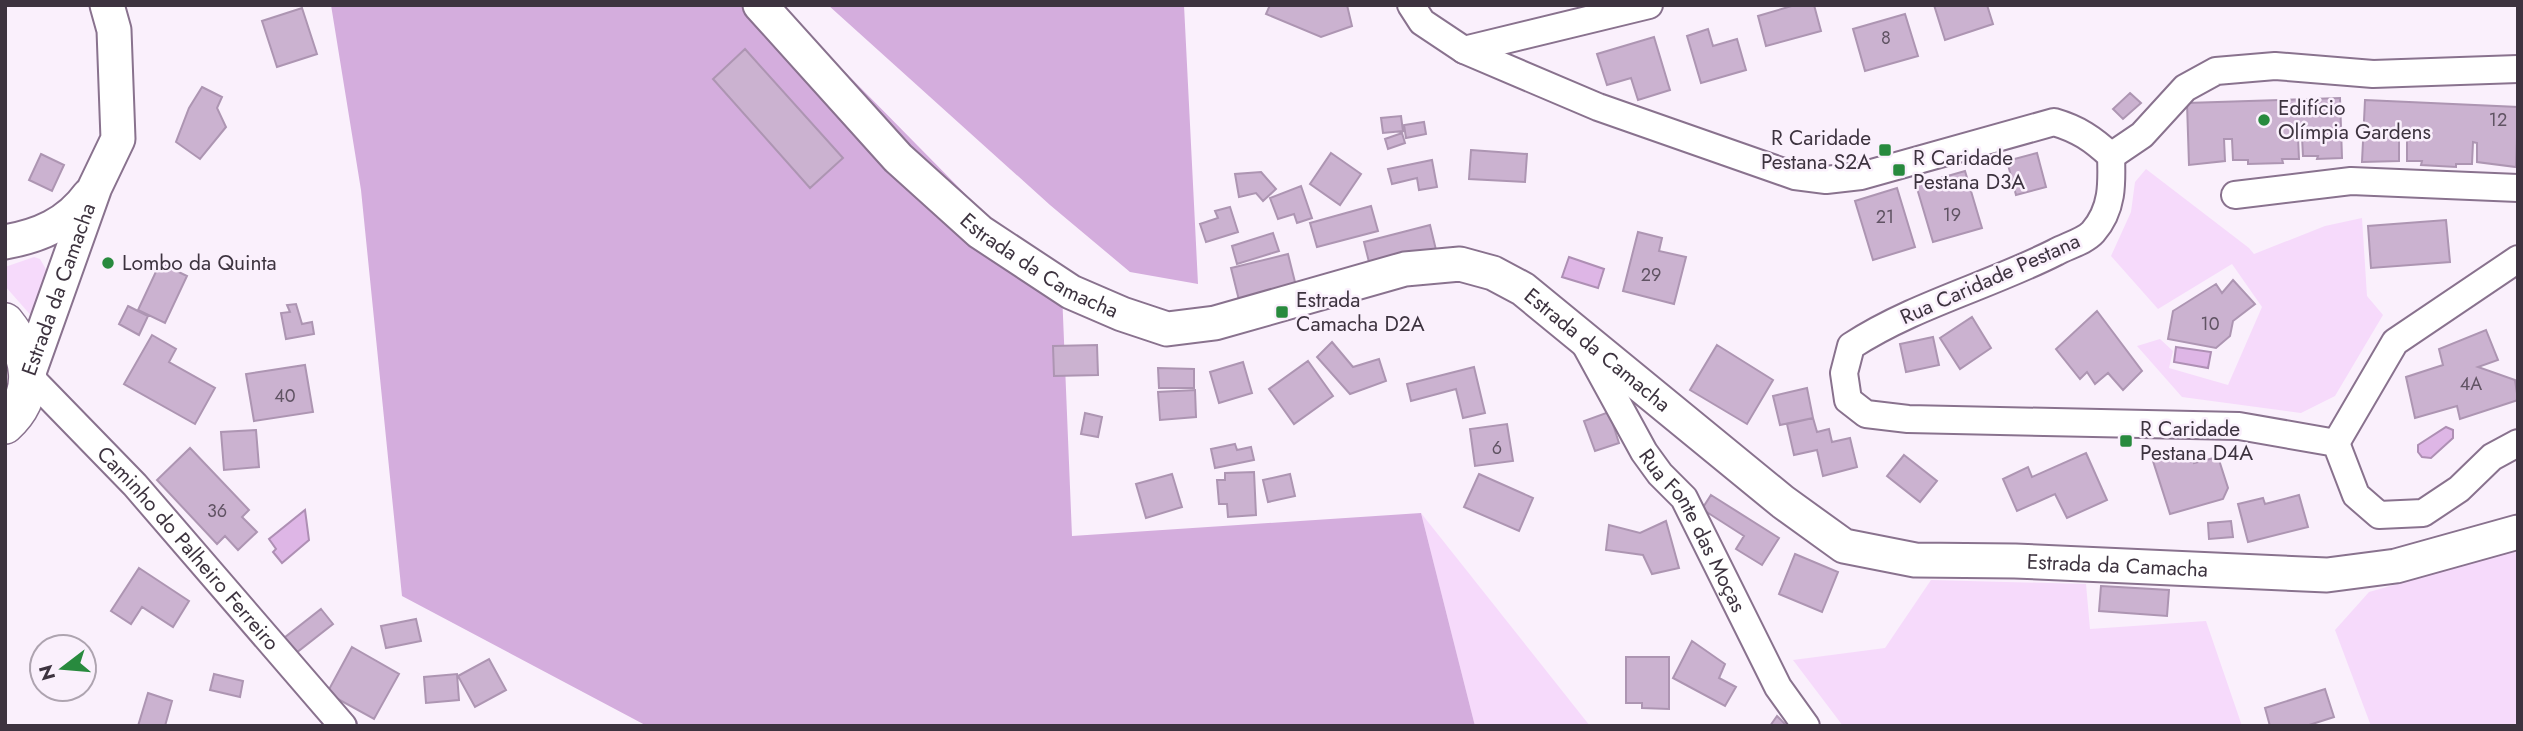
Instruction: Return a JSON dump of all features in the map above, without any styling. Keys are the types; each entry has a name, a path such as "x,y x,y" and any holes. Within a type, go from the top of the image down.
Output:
{"main road":[{"name":"Estrada da Camacha","path":"5,322 18,338 26,355 28,375"},
{"path":"5,425 24,400 28,375"}],"street":[{"name":"Estrada da Camacha","path":"28,375 96,187 118,139 114,30 107,5"},
{"name":"Estrada da Camacha","path":"760,5 898,158 980,232 1071,292 1122,314 1167,328 1215,323 1405,269 1460,264 1493,273 1522,289 1783,502 1844,546 1915,560 2015,561 2327,575 2396,566 2518,532"},
{"path":"1411,5 1422,22 1464,50 1598,107 1795,176 1826,180 1861,176 2053,122 2072,127 2090,137 2111,156 2142,135 2185,88 2216,71 2275,66 2373,74 2518,69"},
{"path":"1464,50 1649,5"},
{"name":"Rua Caridade Pestana","path":"2111,156 2112,191 2106,211 2092,233 2024,268 1880,327 1851,346 1844,373 1848,400 1866,414 1908,419 2239,426 2336,443"},
{"path":"2235,195 2351,181 2518,188"},
{"name":"Estrada da Camacha","path":"5,242 31,237 52,228 82,205 96,187"},
{"path":"2518,259 2395,342 2336,443 2356,495 2379,515 2423,513 2459,489 2492,457 2518,443"},
{"name":"Rua Fonte das Moças","path":"1580,335 1644,452 1684,498 1778,687 1806,726"},
{"name":"Caminho do Palheiro Ferreiro","path":"28,375 135,485 343,726"}],"shaded area":[{"path":"331,5 779,5 1062,292 1072,536 1421,513 1475,726 647,726 402,596 361,190"},
{"path":"828,5 1184,5 1198,284 1130,272 1050,205"},
{"path":"2146,169 2254,254 2325,226 2362,218 2367,296 2383,315 2335,396 2301,413 2182,397 2137,346 2160,339 2173,351 2169,368 2228,385 2262,307 2232,264 2158,309 2111,256 2131,212 2135,182"},
{"path":"34,257 40,259 47,271 34,319 5,286 5,267"},
{"path":"1569,257 1604,269 1598,288 1562,277"},
{"path":"2176,347 2211,352 2208,368 2174,362"},
{"path":"2446,427 2453,430 2453,438 2431,458 2422,457 2418,452 2418,445"},
{"path":"305,510 309,540 282,563 273,552 276,549 269,539"},
{"path":"1421,513 1590,726 1475,726"},
{"path":"2518,550 2518,726 2371,726 2335,630 2369,592"},
{"path":"1931,580 2086,584 2090,629 2206,621 2242,726 1843,726 1793,660 1885,648"}],"building":[{"path":"1270,5 1347,5 1352,26 1321,37 1266,14"},
{"path":"1795,5 1814,5 1821,31 1766,46 1758,16"},
{"path":"1934,5 1987,5 1993,24 1945,40"},
{"path":"302,8 317,54 277,67 262,21"},
{"path":"1905,14 1918,56 1865,71 1853,29"},
{"path":"1708,29 1713,46 1737,39 1746,70 1701,83 1687,36"},
{"path":"1654,37 1670,90 1638,100 1631,78 1607,85 1597,54"},
{"path":"745,49 843,158 810,188 713,79"},
{"path":"202,87 222,97 217,108 226,127 200,159 176,142 189,108"},
{"path":"2130,93 2141,103 2123,119 2113,109"},
{"name":"Edifício Olímpia Gardens","path":"2340,98 2342,158 2317,159 2318,156 2303,156 2302,137 2298,137 2299,159 2282,159 2283,163 2248,164 2248,160 2233,160 2232,139 2224,139 2225,161 2189,165 2187,103"},
{"name":"Edifício Olímpia Gardens","path":"2365,100 2518,107 2516,167 2477,162 2477,143 2473,142 2472,164 2456,164 2456,167 2421,165 2422,161 2407,161 2407,139 2399,139 2399,161 2362,162"},
{"path":"1401,116 1403,131 1383,133 1381,118"},
{"path":"1424,122 1426,134 1406,138 1404,125"},
{"path":"1402,133 1405,143 1388,149 1385,139"},
{"path":"1471,150 1527,154 1525,182 1469,179"},
{"path":"1331,153 1361,174 1340,205 1310,184"},
{"path":"2037,153 2046,187 2016,195 2007,161"},
{"path":"41,154 64,165 52,191 29,180"},
{"path":"1432,160 1437,187 1419,190 1417,178 1392,184 1388,169"},
{"path":"1965,171 1982,228 1933,242 1916,185"},
{"path":"1261,172 1276,189 1263,201 1256,193 1239,197 1235,174"},
{"path":"1301,186 1312,218 1297,223 1294,214 1278,219 1270,198"},
{"path":"1897,188 1915,247 1873,260 1855,201"},
{"path":"1371,206 1378,231 1317,247 1310,223"},
{"path":"1230,207 1238,232 1206,242 1200,224 1218,218 1215,211"},
{"path":"2446,220 2450,262 2371,268 2368,226"},
{"path":"1430,225 1437,254 1371,270 1364,242"},
{"path":"1638,232 1662,238 1659,251 1686,257 1674,304 1623,291"},
{"path":"1273,233 1279,251 1237,264 1232,246"},
{"path":"1288,254 1299,298 1242,312 1231,268"},
{"path":"160,263 187,276 165,323 138,310"},
{"path":"2233,280 2255,304 2233,321 2230,336 2216,348 2168,339 2173,311 2216,284 2222,293"},
{"path":"296,304 302,324 312,322 314,334 286,339 281,313 290,312 287,305"},
{"path":"128,306 148,316 139,335 119,324"},
{"path":"2097,311 2142,371 2123,390 2108,373 2095,384 2087,372 2080,379 2056,349"},
{"path":"1972,317 1991,348 1960,369 1940,338"},
{"path":"2486,330 2498,360 2478,367 2515,380 2518,400 2460,419 2457,406 2415,418 2406,377 2443,365 2439,349"},
{"path":"152,335 176,349 169,362 215,388 195,424 124,384"},
{"path":"1933,337 1939,365 1906,372 1900,344"},
{"path":"1332,342 1353,367 1379,359 1386,381 1350,394 1317,357"},
{"path":"1097,345 1098,375 1054,376 1053,346"},
{"path":"1717,345 1773,380 1747,424 1690,390"},
{"path":"1308,361 1333,396 1294,424 1269,389"},
{"path":"1243,362 1252,393 1219,403 1210,372"},
{"path":"305,365 313,412 254,421 246,374"},
{"path":"1474,367 1485,413 1463,418 1456,389 1411,401 1407,384"},
{"path":"1158,368 1194,369 1194,388 1159,388"},
{"path":"1807,388 1813,418 1780,425 1773,396"},
{"path":"1195,390 1196,417 1160,420 1158,392"},
{"path":"1609,412 1619,443 1595,451 1584,421"},
{"path":"1085,413 1102,417 1098,437 1081,434"},
{"path":"1813,418 1817,432 1829,429 1832,442 1850,438 1857,467 1823,476 1817,450 1794,455 1787,424"},
{"path":"1507,424 1513,461 1475,466 1470,429"},
{"path":"256,430 259,467 224,470 221,432"},
{"path":"1235,444 1237,450 1251,447 1254,460 1215,468 1211,449"},
{"path":"190,448 249,510 242,517 257,532 238,550 225,536 217,544 157,480"},
{"path":"2177,452 2180,460 2192,456 2194,463 2218,457 2228,488 2223,499 2170,514 2153,461"},
{"path":"2086,453 2107,500 2067,518 2055,494 2017,511 2003,479 2028,467 2032,477"},
{"path":"1904,455 1937,481 1920,502 1887,476"},
{"path":"1254,472 1256,515 1228,517 1227,504 1219,504 1217,480 1225,480 1225,473"},
{"path":"1172,474 1182,507 1146,518 1136,484"},
{"path":"1290,474 1295,496 1268,502 1263,480"},
{"path":"1479,474 1533,498 1519,531 1464,507"},
{"path":"1711,495 1779,538 1762,565 1736,549 1744,536 1702,509"},
{"path":"2299,495 2308,527 2248,542 2238,504 2263,498 2265,504"},
{"path":"1666,521 1679,568 1652,574 1643,555 1606,550 1609,525 1640,533"},
{"path":"2231,521 2233,537 2209,539 2208,523"},
{"path":"1795,554 1838,572 1822,612 1779,594"},
{"path":"139,568 189,601 173,627 142,607 131,624 111,611"},
{"path":"2101,586 2169,590 2167,616 2099,611"},
{"path":"321,609 333,624 296,653 284,638"},
{"path":"416,619 421,641 386,648 381,626"},
{"path":"1692,641 1725,664 1719,678 1736,687 1725,706 1673,678"},
{"path":"352,647 399,674 374,719 327,693"},
{"path":"1626,657 1669,657 1669,709 1642,708 1642,703 1626,703"},
{"path":"489,659 506,690 475,707 458,676"},
{"path":"214,674 243,681 240,697 210,690"},
{"path":"457,674 459,700 426,703 424,677"},
{"path":"2325,689 2334,717 2306,726 2270,726 2265,708"},
{"path":"148,693 172,701 165,726 138,726"},
{"path":"1777,716 1787,726 1770,726"}],"place":[{"name":"Edifício Olímpia Gardens","path":"2264,120"},
{"name":"R Caridade Pestana S2A","path":"1885,150"},
{"name":"R Caridade Pestana D3A","path":"1899,170"},
{"name":"Lombo da Quinta","path":"108,263"},
{"name":"Estrada Camacha D2A","path":"1282,312"},
{"name":"R Caridade Pestana D4A","path":"2126,441"}]}
